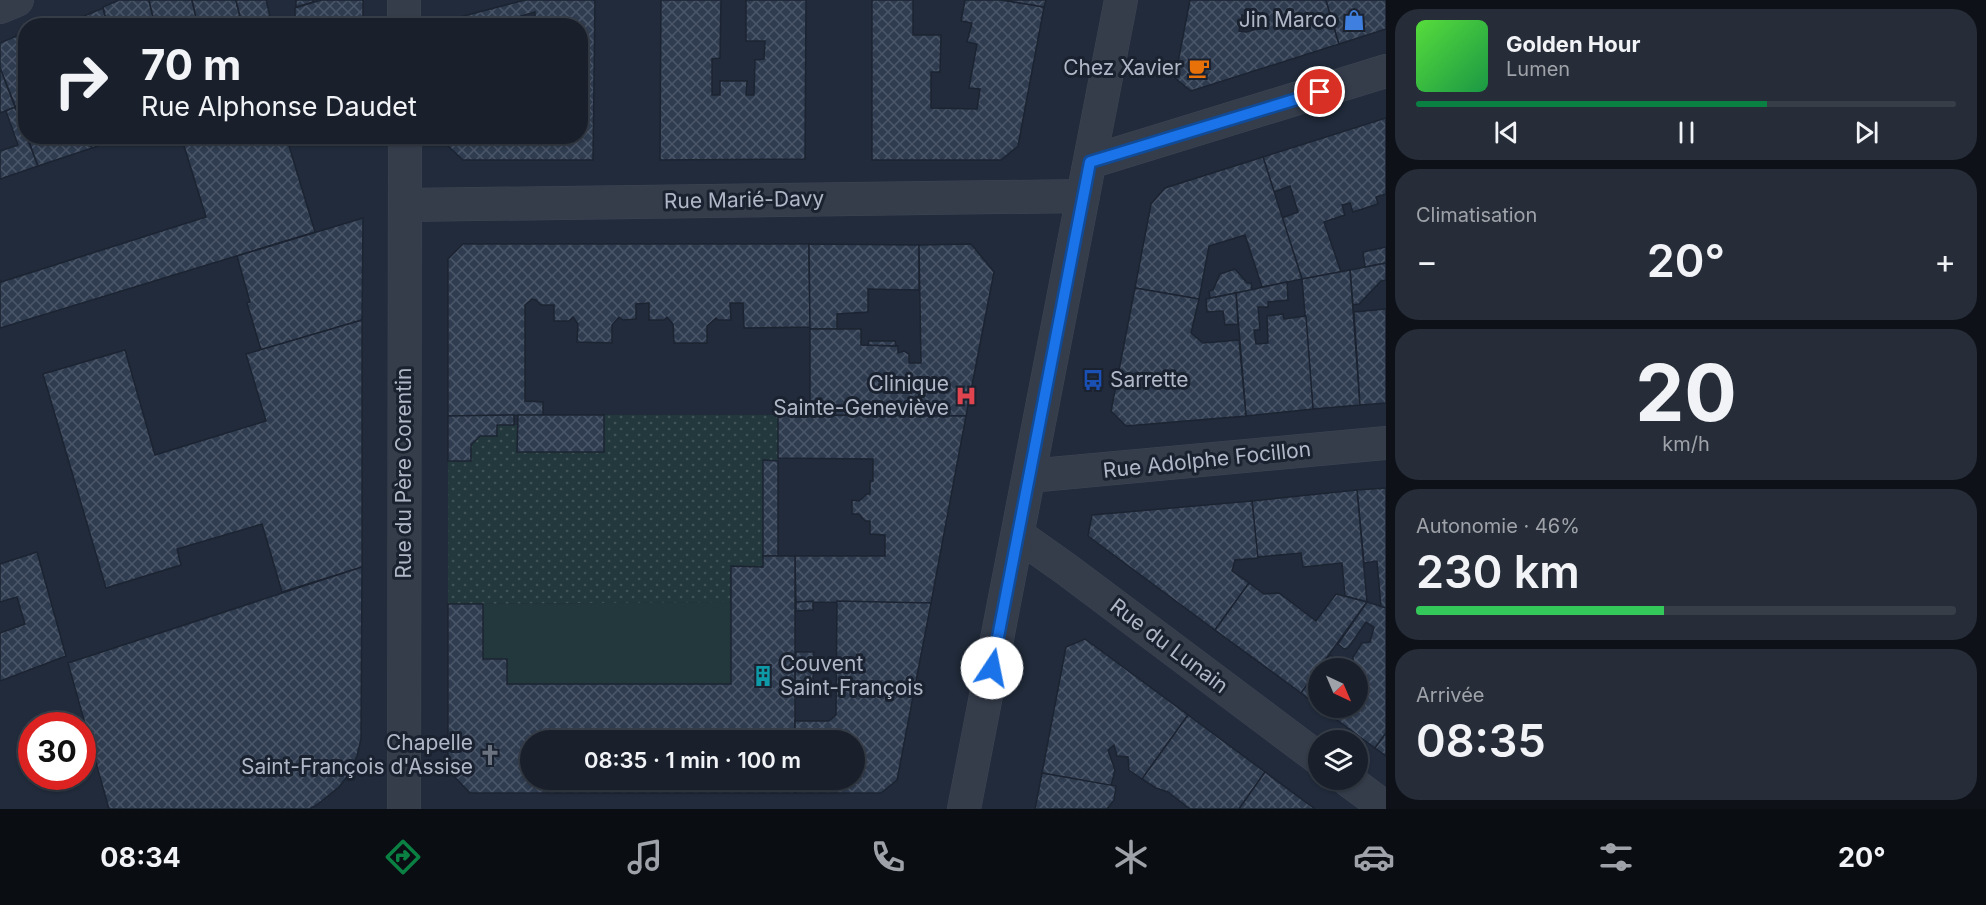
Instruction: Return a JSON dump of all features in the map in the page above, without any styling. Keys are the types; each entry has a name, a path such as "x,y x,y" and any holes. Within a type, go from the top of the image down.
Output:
{"street":[{"path":"0,7 17,0"},
{"path":"404,0 404,18"},
{"path":"964,809 1121,0"},
{"path":"1090,162 1386,71"},
{"name":"Rue du Père Corentin","path":"404,809 405,144"},
{"name":"Rue Marié-Davy","path":"406,205 1083,196"},
{"name":"Rue Adolphe Focillon","path":"1029,476 1386,443"},
{"name":"Rue du Lunain","path":"1018,535 1066,568 1308,750"},
{"path":"1362,790 1386,808"}],"green space":[{"path":"604,415 778,415 778,461 763,461 763,567 731,566 731,602 448,604 448,461 471,461 471,445 480,436 497,436 497,425 517,425 517,452 603,452"},
{"path":"731,602 731,684 507,684 506,659 483,659 483,604"}],"building":[{"path":"119,0 149,0 153,18 105,18 103,7"},
{"path":"149,0 192,0 196,18 153,18"},
{"path":"192,0 236,0 240,18 196,18"},
{"path":"236,0 266,0 270,16 240,18"},
{"path":"296,0 313,0 313,2 296,7"},
{"path":"321,0 363,0 363,18 295,18 295,8"},
{"path":"525,0 595,0 593,160 463,160 447,145 588,144 588,18 535,18 535,12 514,18 456,18"},
{"path":"661,0 721,0 720,58 712,59 712,95 720,95 720,81 747,81 746,95 754,95 755,60 764,59 765,41 746,41 746,0 806,0 805,159 660,160"},
{"path":"872,0 913,0 913,35 941,35 940,72 931,72 931,108 977,109 980,89 969,88 977,44 967,42 972,23 961,21 965,0 1002,0 1044,7 1018,146 1001,160 872,160"},
{"path":"1002,0 1046,0 1044,7"},
{"path":"1190,0 1326,0 1339,44 1191,91 1175,78","holes":["1242,15 1253,18 1257,29 1239,31"]},
{"path":"1326,0 1386,0 1386,29 1339,44"},
{"path":"103,8 105,18 79,18"},
{"path":"18,35 18,113 0,68 0,43"},
{"path":"0,68 15,107 0,113"},
{"path":"15,107 18,115 18,144 29,144 38,166 0,179 0,151 18,145 6,111"},
{"path":"1386,118 1386,194 1376,197 1378,204 1353,212 1350,203 1342,205 1345,215 1324,222 1341,272 1302,279 1282,218 1298,212 1290,186 1274,192 1263,157"},
{"path":"30,144 91,144 92,148 38,166"},
{"path":"91,144 103,144 92,148"},
{"path":"183,144 288,144 315,232 0,328 0,280 1,282 206,217"},
{"path":"1263,157 1302,279 1262,287 1245,235 1209,246 1199,299 1135,288 1151,204 1165,188"},
{"path":"363,218 362,320 261,350 247,303 250,302 237,256"},
{"path":"463,244 809,244 810,327 744,328 743,303 730,303 731,320 716,318 707,326 707,343 674,343 673,324 667,317 664,320 649,320 649,303 636,304 636,319 623,320 619,317 612,325 612,343 577,342 578,324 573,317 569,321 554,321 554,305 541,305 532,299 525,305 525,401 543,402 543,415 448,416 448,259"},
{"path":"809,244 919,245 919,290 868,289 868,312 837,314 837,329 810,329"},
{"path":"971,244 994,272 966,416 810,415 810,329 861,329 861,345 898,346 898,353 904,351 909,354 909,363 921,363 919,245"},
{"path":"1386,247 1386,263 1365,267 1363,252"},
{"path":"1386,263 1386,280 1381,281 1359,304 1353,305 1350,270"},
{"path":"1235,269 1247,283 1251,283 1252,290 1210,298 1209,291 1213,290 1220,274"},
{"path":"1350,270 1360,405 1313,409 1302,279"},
{"path":"1287,282 1288,300 1268,302 1268,307 1258,307 1260,330 1254,330 1256,344 1268,343 1267,316 1283,314 1284,319 1306,316 1313,409 1246,416 1236,293"},
{"path":"1135,288 1199,299 1191,333 1203,343 1239,340 1246,416 1126,426 1111,411"},
{"path":"1236,293 1238,324 1225,325 1223,311 1207,312 1206,299"},
{"path":"1386,309 1386,403 1360,405 1354,312"},
{"path":"362,320 362,567 282,592 262,524 177,549 181,565 106,588 43,374 125,350 155,455 266,421 246,354"},
{"path":"869,341 895,341 896,346 868,345"},
{"path":"514,415 514,425 497,425 497,436 480,436 471,445 471,461 448,461 448,416"},
{"path":"518,415 604,415 604,452 517,452"},
{"path":"778,415 966,416 931,603 796,602 795,556 885,556 885,535 870,534 870,521 865,521 859,514 852,514 852,500 859,501 870,494 870,481 873,481 873,459 778,458"},
{"path":"763,460 778,461 778,556 763,556"},
{"path":"1386,488 1386,608 1381,607 1377,561 1364,563 1357,490"},
{"path":"1357,490 1367,602 1345,596 1342,563 1303,567 1301,553 1257,557 1252,501"},
{"path":"1252,501 1258,558 1235,560 1232,571 1249,583 1215,630 1088,536 1092,515"},
{"path":"37,552 66,656 0,681 0,633 25,624 17,597 0,602 0,564"},
{"name":"Couvent Saint-François","path":"763,556 795,556 795,730 520,730 520,790 795,790 795,793 470,793 448,770 448,604 483,604 483,659 507,659 507,684 731,684 731,566 763,567"},
{"path":"362,567 361,739 349,774 339,787 310,809 109,809 96,763 96,712 82,712 68,663"},
{"path":"1249,583 1264,594 1279,593 1316,621 1336,594 1367,602 1326,658 1308,658 1308,683 1301,693 1215,630"},
{"path":"813,601 813,610 796,611 796,602"},
{"path":"837,601 931,603 897,780 881,793 795,793 795,790 865,790 865,730 795,730 795,721 829,721 836,715"},
{"path":"1367,602 1386,608 1386,733 1375,748 1368,743 1368,730 1351,730 1334,718 1368,718 1368,658 1353,657 1362,643 1370,642 1374,627 1366,622 1348,648 1344,649 1338,644"},
{"path":"1085,639 1188,715 1142,779 1129,770 1128,757 1117,756 1114,745 1108,750 1115,770 1111,786 1042,773 1066,647"},
{"path":"796,652 814,652 813,681 795,681"},
{"path":"1308,684 1308,698 1301,693"},
{"path":"1188,715 1265,772 1239,809 1190,809 1168,792 1142,779"},
{"path":"1386,733 1386,756 1375,748"},
{"path":"1265,772 1315,809 1239,809"},
{"path":"1042,773 1116,786 1114,800 1107,809 1035,809"}],"place":[{"name":"Jin Marco","path":"1354,20"},
{"name":"Chez Xavier","path":"1199,68"},
{"name":"Sarrette","path":"1093,380"},
{"name":"Clinique Sainte-Geneviève","path":"966,396"},
{"name":"Couvent Saint-François","path":"763,676"},
{"name":"Chapelle Saint-François d'Assise","path":"490,755"}],"route":[{"path":"992,668 1090,162 1320,92"}]}
